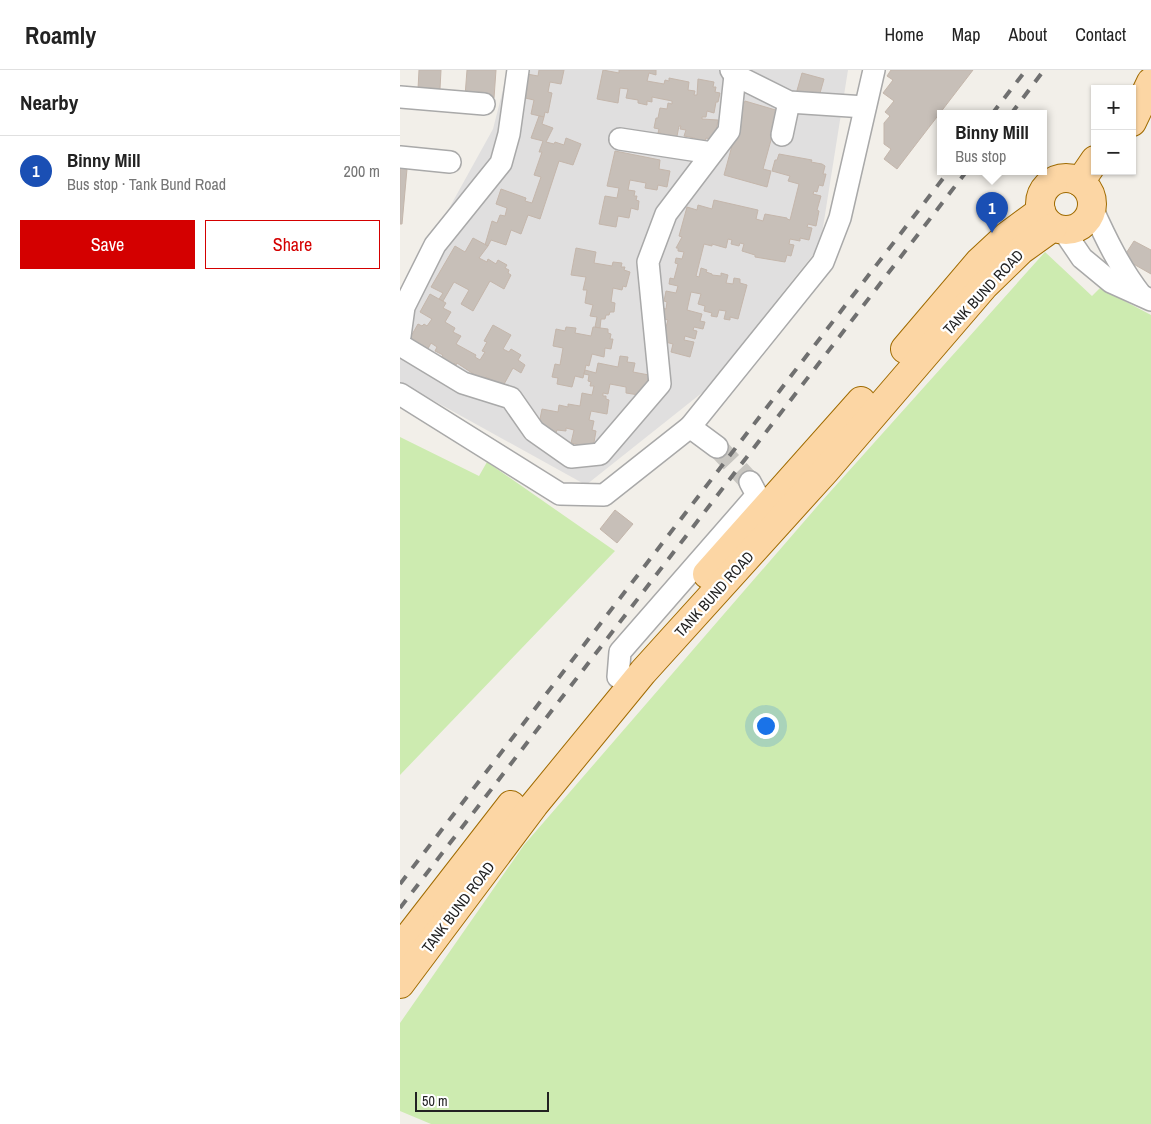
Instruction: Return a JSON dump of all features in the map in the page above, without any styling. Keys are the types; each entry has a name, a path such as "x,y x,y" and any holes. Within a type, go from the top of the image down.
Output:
{"main road":[{"path":"1136,89 1145,70"},
{"path":"1136,114 1151,82"},
{"path":"1090,188 1070,179 1060,179 1050,184 1044,191 1040,201 1052,223 1073,229 1082,225 1089,218 1092,175"},
{"name":"TANK BUND ROAD","path":"400,948 554,752 690,592 879,381 978,262 1007,236 1052,223"},
{"name":"TANK BUND ROAD","path":"400,984 534,805 643,672 825,471 984,286 1052,223"}],"street":[{"path":"400,336 404,307 435,245 501,164 509,134 518,70"},
{"path":"400,394 560,494 604,495 690,427 823,262 840,218 874,70"},
{"path":"400,345 463,383 511,398 534,431 571,457 600,454 660,384 648,262 666,214 729,131 733,72 788,102 865,107"},
{"path":"400,97 484,104"},
{"path":"782,135 788,102"},
{"path":"620,139 712,153"},
{"path":"400,157 450,162"},
{"path":"1090,188 1111,249 1128,278 1146,298"},
{"path":"1052,223 1082,258 1111,282 1146,298"},
{"path":"690,427 717,447"},
{"path":"618,677 620,652 757,495 750,482"}],"shaded area":[{"path":"508,70 848,70 820,246 703,392 586,485 400,382 400,297 493,129"}],"green space":[{"path":"1045,252 1092,296 1100,288 1151,315 1151,1124 431,1124 400,1111 400,1023 524,845 821,502"},
{"path":"400,437 479,476 487,462 615,551 400,775"}],"building":[{"path":"419,70 441,70 440,89 418,89"},
{"path":"467,70 496,70 494,98 465,96"},
{"path":"539,70 564,70 561,84 550,82 548,92 552,93 548,113 545,112 544,117 531,114 534,100 525,98 527,89 524,89 527,74 538,76"},
{"path":"603,70 619,73 619,70 656,70 656,75 649,73 647,81 664,84 665,80 669,81 669,78 689,82 688,90 695,91 694,95 697,95 698,79 714,82 715,92 720,93 718,102 716,102 714,113 707,111 706,117 702,117 702,119 718,120 715,137 706,138 705,143 695,141 695,138 684,136 686,130 680,129 681,126 679,126 676,141 661,138 661,133 658,133 659,129 654,128 656,118 658,118 660,108 667,109 668,103 672,104 672,101 652,97 652,102 647,101 647,105 638,103 638,100 626,98 628,89 620,88 618,103 597,99"},
{"path":"891,70 973,70 942,110 937,110 937,117 897,169 884,159 891,149 884,144 884,123 890,116 885,112 894,101 883,93 893,80 887,76"},
{"path":"802,73 824,79 818,100 796,94"},
{"path":"745,101 779,111 763,169 771,171 767,187 724,175 741,113 739,104 743,105"},
{"path":"539,116 544,117 542,124 553,128 546,142 564,145 566,138 581,144 573,165 559,161 540,219 528,215 521,234 511,230 506,245 491,240 488,246 485,245 492,221 497,223 500,215 505,216 507,208 496,204 501,189 526,198 525,201 532,203 541,177 534,175 542,152 539,152 543,141 531,138"},
{"path":"615,151 660,160 659,169 670,171 667,187 658,185 657,190 645,188 646,183 630,180 628,190 635,191 634,196 637,196 636,200 639,201 638,210 631,208 629,218 618,216 616,227 599,224 605,196 617,198 619,188 607,186"},
{"path":"779,154 812,160 811,162 825,166 823,174 826,174 823,186 819,185 817,192 814,191 813,194 821,196 817,210 819,211 816,226 808,224 807,227 812,228 809,240 800,238 800,241 790,239 789,244 794,245 791,256 787,255 785,262 755,257 755,255 742,251 744,244 740,243 739,246 731,244 732,240 728,239 726,248 704,244 696,276 699,277 701,268 707,270 706,272 712,275 721,276 721,273 728,275 726,283 733,284 734,278 740,279 740,283 747,285 738,319 730,317 730,320 724,319 726,311 719,310 717,317 711,316 712,313 704,311 705,306 698,304 701,294 691,292 687,310 702,314 700,321 705,322 703,329 694,327 693,330 697,331 695,339 685,336 684,340 694,342 690,357 671,352 673,344 658,340 659,325 666,327 668,320 660,318 662,308 666,309 667,302 664,301 666,291 676,293 678,286 669,284 670,278 674,279 678,264 675,263 676,258 682,259 684,252 678,251 678,248 676,248 682,237 679,236 687,207 697,210 698,205 712,209 714,200 758,210 756,219 763,221 765,214 790,220 799,184 788,181 790,176 772,171"},
{"path":"400,168 407,169 402,224 400,224"},
{"path":"473,238 488,246 479,258 487,262 488,259 496,264 498,260 507,265 505,268 509,270 508,273 511,275 504,289 490,281 473,311 461,304 469,290 454,282 443,301 439,299 443,293 431,287 455,246 465,252"},
{"path":"1134,241 1151,250 1151,274 1123,258"},
{"path":"576,248 596,252 594,263 612,266 613,262 622,263 621,267 625,267 624,270 630,272 626,287 623,286 622,290 613,288 611,302 615,303 614,312 606,315 605,319 601,319 600,328 595,327 597,317 590,316 593,305 585,303 587,290 583,290 586,277 571,275"},
{"path":"430,294 446,303 443,308 451,312 445,322 455,328 453,332 461,336 456,344 476,355 475,357 480,360 485,352 482,351 487,342 484,341 493,325 511,335 503,349 509,352 511,349 521,355 518,360 525,365 521,373 513,368 503,386 486,377 484,381 457,363 456,365 454,363 452,366 440,359 443,355 435,351 437,347 431,343 424,356 409,343 418,324 427,326 432,319 420,312"},
{"path":"566,327 576,328 575,333 591,336 593,327 608,329 608,333 611,334 610,339 613,339 611,349 605,348 604,357 592,354 589,366 586,365 583,378 575,376 572,387 557,384 558,378 552,377 555,364 560,365 563,348 553,346 556,329 565,331"},
{"path":"620,356 628,357 627,362 635,363 633,372 649,375 646,391 640,390 639,395 626,393 626,387 610,384 608,394 603,393 603,396 606,396 606,399 609,400 607,414 591,411 589,420 594,421 592,430 596,431 593,448 571,443 574,430 566,428 566,431 557,430 555,435 543,428 544,425 539,424 542,409 558,412 559,405 568,407 568,404 580,406 582,393 592,395 594,386 590,386 591,382 588,381 589,375 584,374 585,370 596,373 598,363 618,367"},
{"path":"615,510 633,524 617,543 600,529"}],"tunnel":[{"path":"717,447 750,482"}],"railway":[{"path":"995,110 1026,70"},
{"path":"1014,110 1044,70"},
{"path":"400,884 946,175"},
{"path":"400,908 964,175"}],"place":[{"name":"Binny Mill","path":"992,233"}]}
